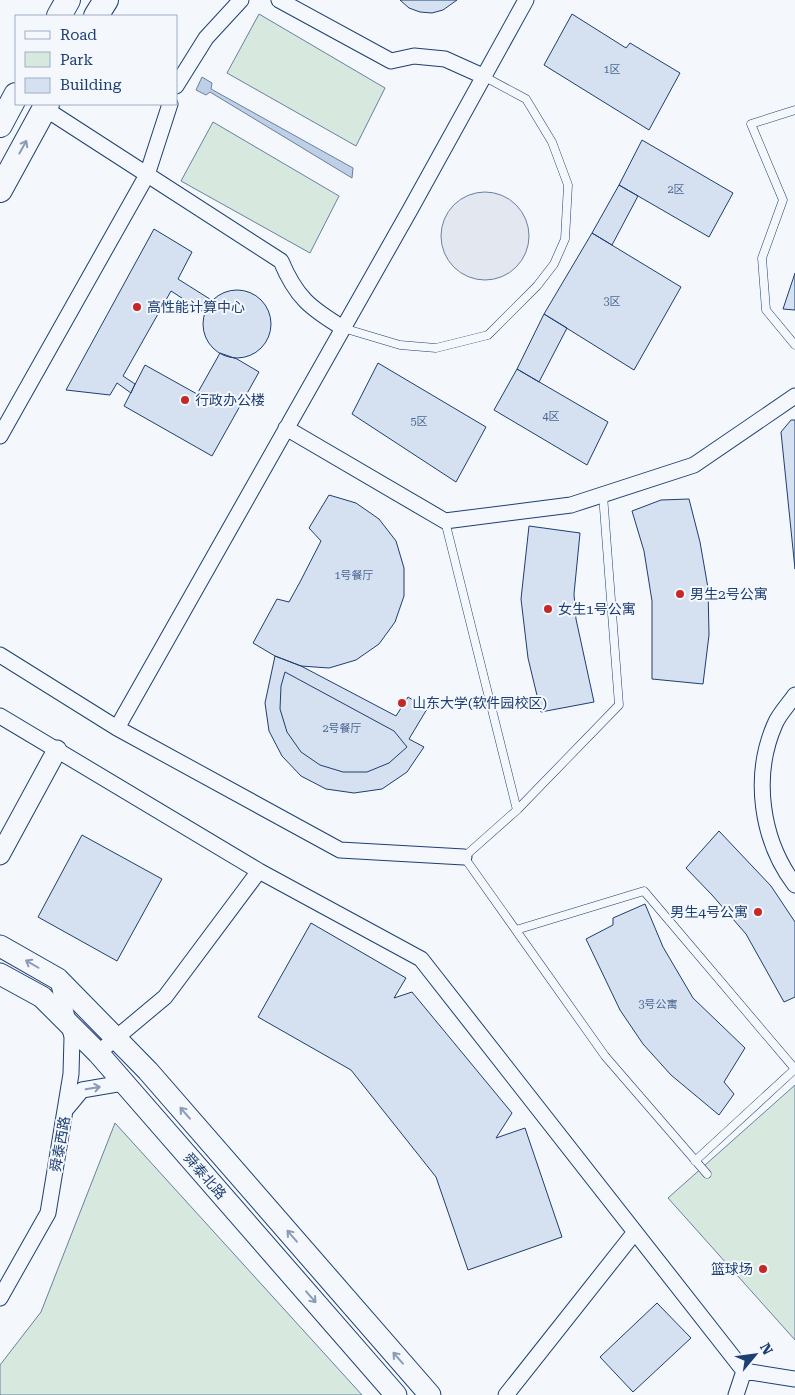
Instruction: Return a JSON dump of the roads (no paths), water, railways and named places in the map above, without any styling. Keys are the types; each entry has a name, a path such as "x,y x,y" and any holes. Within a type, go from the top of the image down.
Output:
{"main road":[{"path":"60,15 68,0"},
{"path":"97,15 106,0"},
{"path":"0,125 15,97"},
{"path":"0,190 46,106"},
{"path":"0,946 58,979 148,1071 430,1395"},
{"name":"舜泰北路","path":"0,974 42,997 98,1052 396,1395"}],"street":[{"path":"178,83 206,38 240,0"},
{"path":"279,0 391,61 414,56 445,59 485,77"},
{"path":"117,728 485,77 526,0"},
{"path":"0,436 147,174 170,105"},
{"path":"46,106 281,261 292,287 318,314 343,328"},
{"path":"286,428 444,521 571,506 694,466 795,396"},
{"path":"0,655 117,728 340,850 464,857"},
{"path":"795,695 775,723 762,770 764,818 778,860 795,885"},
{"path":"0,716 259,871 421,959 744,1371 795,1379"},
{"path":"0,855 57,750"},
{"path":"98,1052 166,997 259,871"},
{"name":"舜泰西路","path":"0,1298 48,1213 67,1108 72,1037 58,979"},
{"path":"67,1108 82,1090 122,1083 127,1086"},
{"path":"506,1395 635,1232"},
{"path":"736,1395 744,1371"}],"lane":[{"path":"343,328 400,345 436,348 488,335 537,286 554,264 565,239 568,185 552,142 526,99 485,77"},
{"path":"795,110 751,124 783,200 762,258 766,310 795,345"},
{"path":"603,495 619,705 517,810 464,857 605,1056 707,1174"},
{"path":"444,521 517,810"},
{"path":"516,930 644,891 795,1069 695,1161"}],"water":[{"path":"202,77 212,83 211,89 353,168 352,178 210,92 206,95 196,90"}],"place":[{"name":"高性能计算中心","path":"137,307"},
{"name":"行政办公楼","path":"185,400"},
{"name":"男生2号公寓","path":"680,594"},
{"name":"女生1号公寓","path":"548,609"},
{"name":"山东大学(软件园校区)","path":"402,703"},
{"name":"男生4号公寓","path":"758,912"},
{"name":"篮球场","path":"763,1269"}]}
